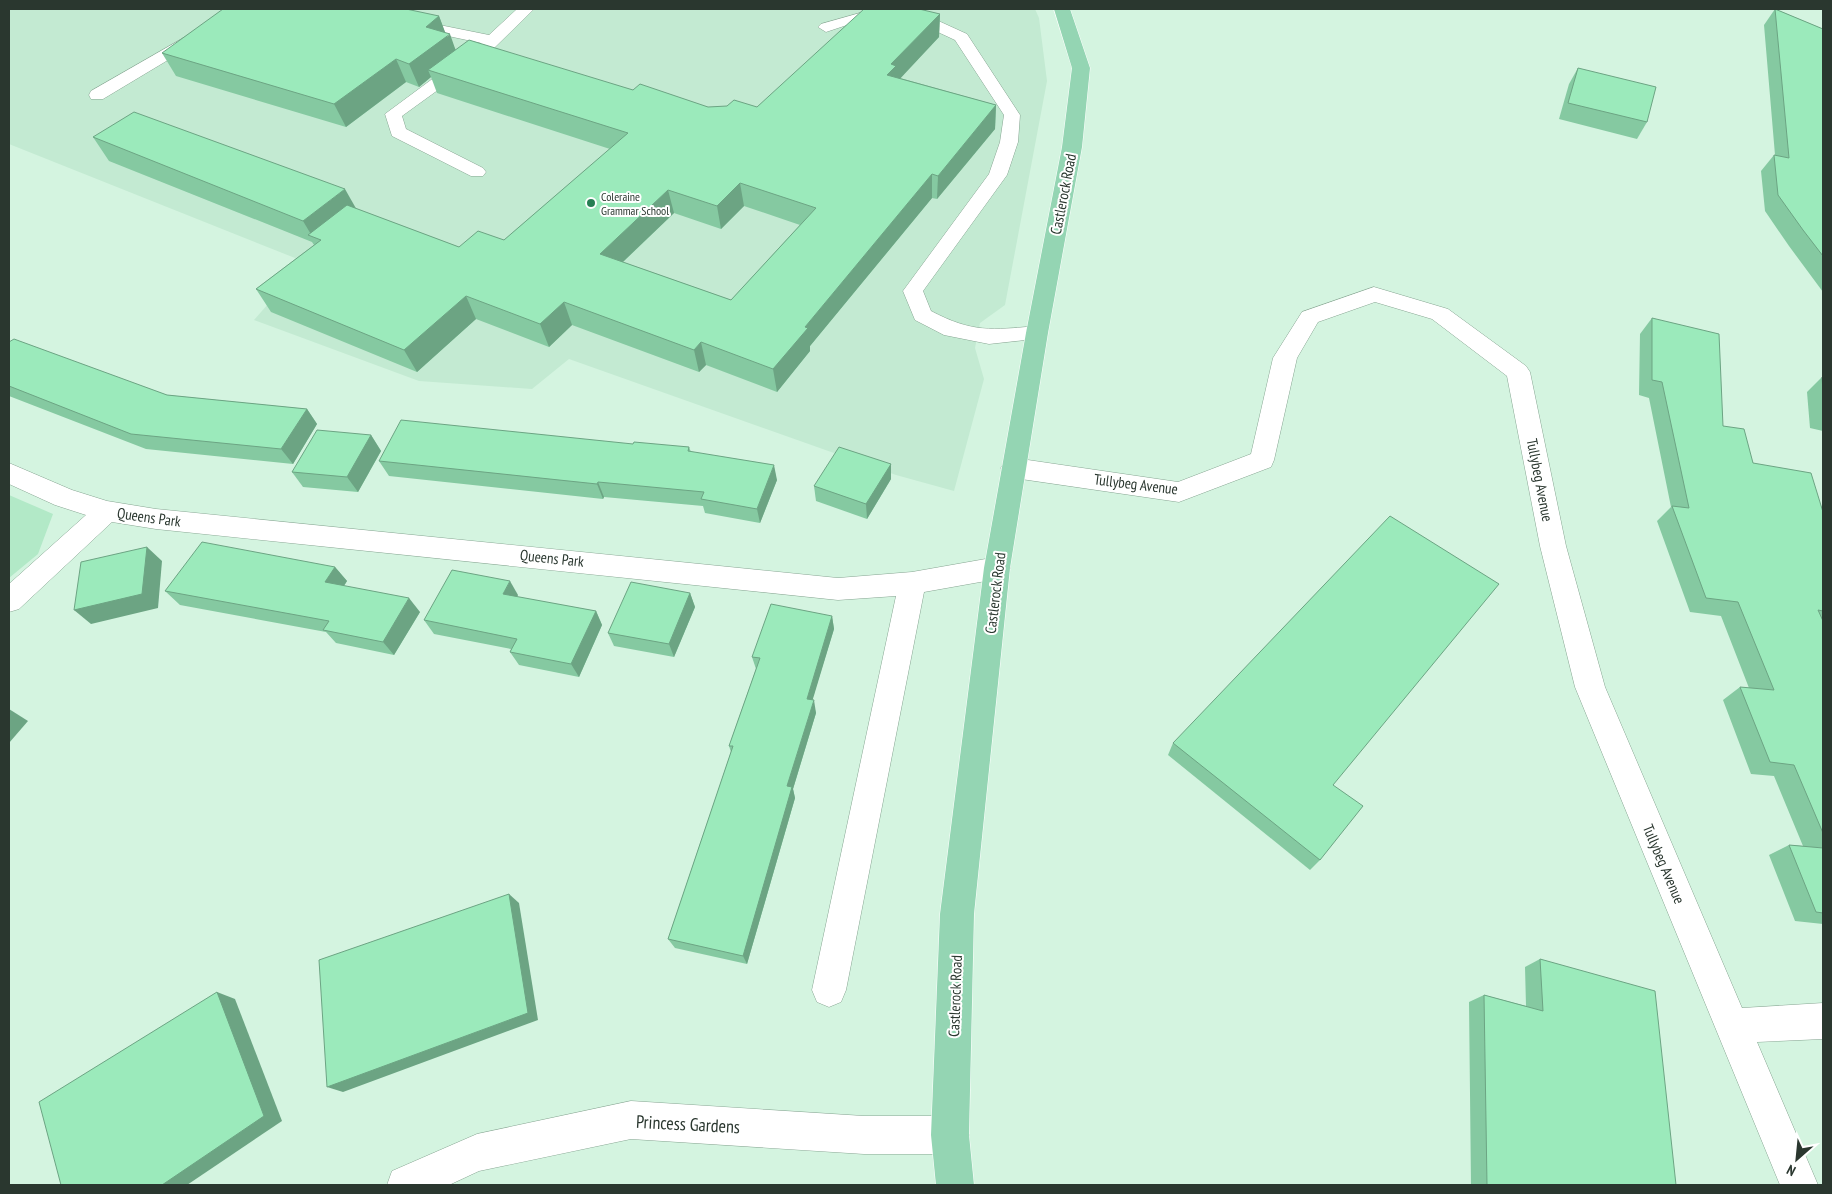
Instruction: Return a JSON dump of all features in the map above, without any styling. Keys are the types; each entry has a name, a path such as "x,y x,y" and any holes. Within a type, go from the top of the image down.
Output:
{"main road":[{"name":"Castlerock Road","path":"955,1185 950,1135 957,914 997,568 1037,333 1072,147 1081,68 1062,9"}],"street":[{"name":"Tullybeg Avenue","path":"1014,468 1179,492 1262,460 1285,358 1310,317 1374,294 1440,314 1518,372 1553,546 1590,687 1731,1026 1800,1185"},
{"name":"Queens Park","path":"9,473 64,498 107,511 156,519 838,589 912,583 997,568"},
{"name":"Queens Park","path":"9,602 107,511"},
{"path":"829,990 912,583"},
{"path":"1731,1026 1823,1021"},
{"name":"Princess Gardens","path":"406,1185 477,1153 631,1120 864,1134 950,1135"}],"lane":[{"path":"97,95 245,9"},
{"path":"376,9 378,17 492,48"},
{"path":"477,172 398,132 393,114 492,48 526,9"},
{"path":"826,27 859,16 888,11 916,16 961,37 1012,115 1009,142 998,175 913,291 922,316 951,330 989,337 1037,333"}],"shaded area":[{"name":"Coleraine Grammar School","path":"9,9 1035,9 1039,18 1047,81 1005,305 980,323 975,348 984,379 954,491 896,475 569,359 532,389 419,381 254,320 305,262 9,144"},
{"path":"9,495 53,514 38,554 9,578"}],"building":[{"path":"223,9 406,9 439,16 426,27 450,34 409,64 396,59 334,104 162,53"},
{"path":"864,9 919,9 940,14 891,64 896,66 887,75 996,105 938,176 932,174 805,327 808,328 773,369 701,342 694,350 564,302 540,324 466,296 404,350 256,289 321,240 308,235 347,205 459,247 478,231 504,240 628,133 428,70 469,40 633,90 640,84 708,107 727,106 734,100 757,107","holes":["740,183 816,208 731,300 600,254 668,190 717,206"]},
{"path":"1775,9 1823,29 1823,256 1778,195 1774,155 1789,158"},
{"path":"1578,68 1656,87 1647,122 1568,103"},
{"path":"134,112 345,189 303,221 93,137"},
{"path":"1652,318 1719,334 1723,426 1744,429 1753,463 1811,473 1823,512 1823,611 1818,610 1823,621 1823,833 1794,765 1770,762 1740,687 1774,690 1738,602 1706,598 1672,506 1689,508 1662,382 1652,380"},
{"path":"14,339 167,395 307,409 281,449 131,434 9,386 9,342"},
{"path":"401,420 633,444 634,442 689,447 688,451 774,465 757,509 701,499 704,492 598,482 597,484 379,461"},
{"path":"317,430 371,435 347,477 292,472"},
{"path":"839,447 891,464 866,504 814,486"},
{"path":"1390,516 1499,584 1333,785 1363,806 1320,860 1173,743"},
{"path":"202,542 335,567 325,582 409,598 383,642 323,630 329,621 165,591"},
{"path":"147,547 142,594 74,610 81,562"},
{"path":"452,570 510,581 503,594 596,611 571,664 510,652 517,639 424,620"},
{"path":"631,582 690,593 669,644 608,633"},
{"path":"771,604 832,616 807,699 814,700 787,786 792,787 743,956 668,939 733,746 729,746 760,658 752,657"},
{"path":"1789,845 1823,848 1823,913 1816,912"},
{"path":"509,894 528,1013 327,1087 319,960"},
{"path":"1540,959 1655,991 1676,1185 1487,1185 1484,995 1543,1011"},
{"path":"217,992 264,1116 162,1185 61,1185 39,1102"}],"place":[{"name":"Coleraine Grammar School","path":"591,203"}]}
